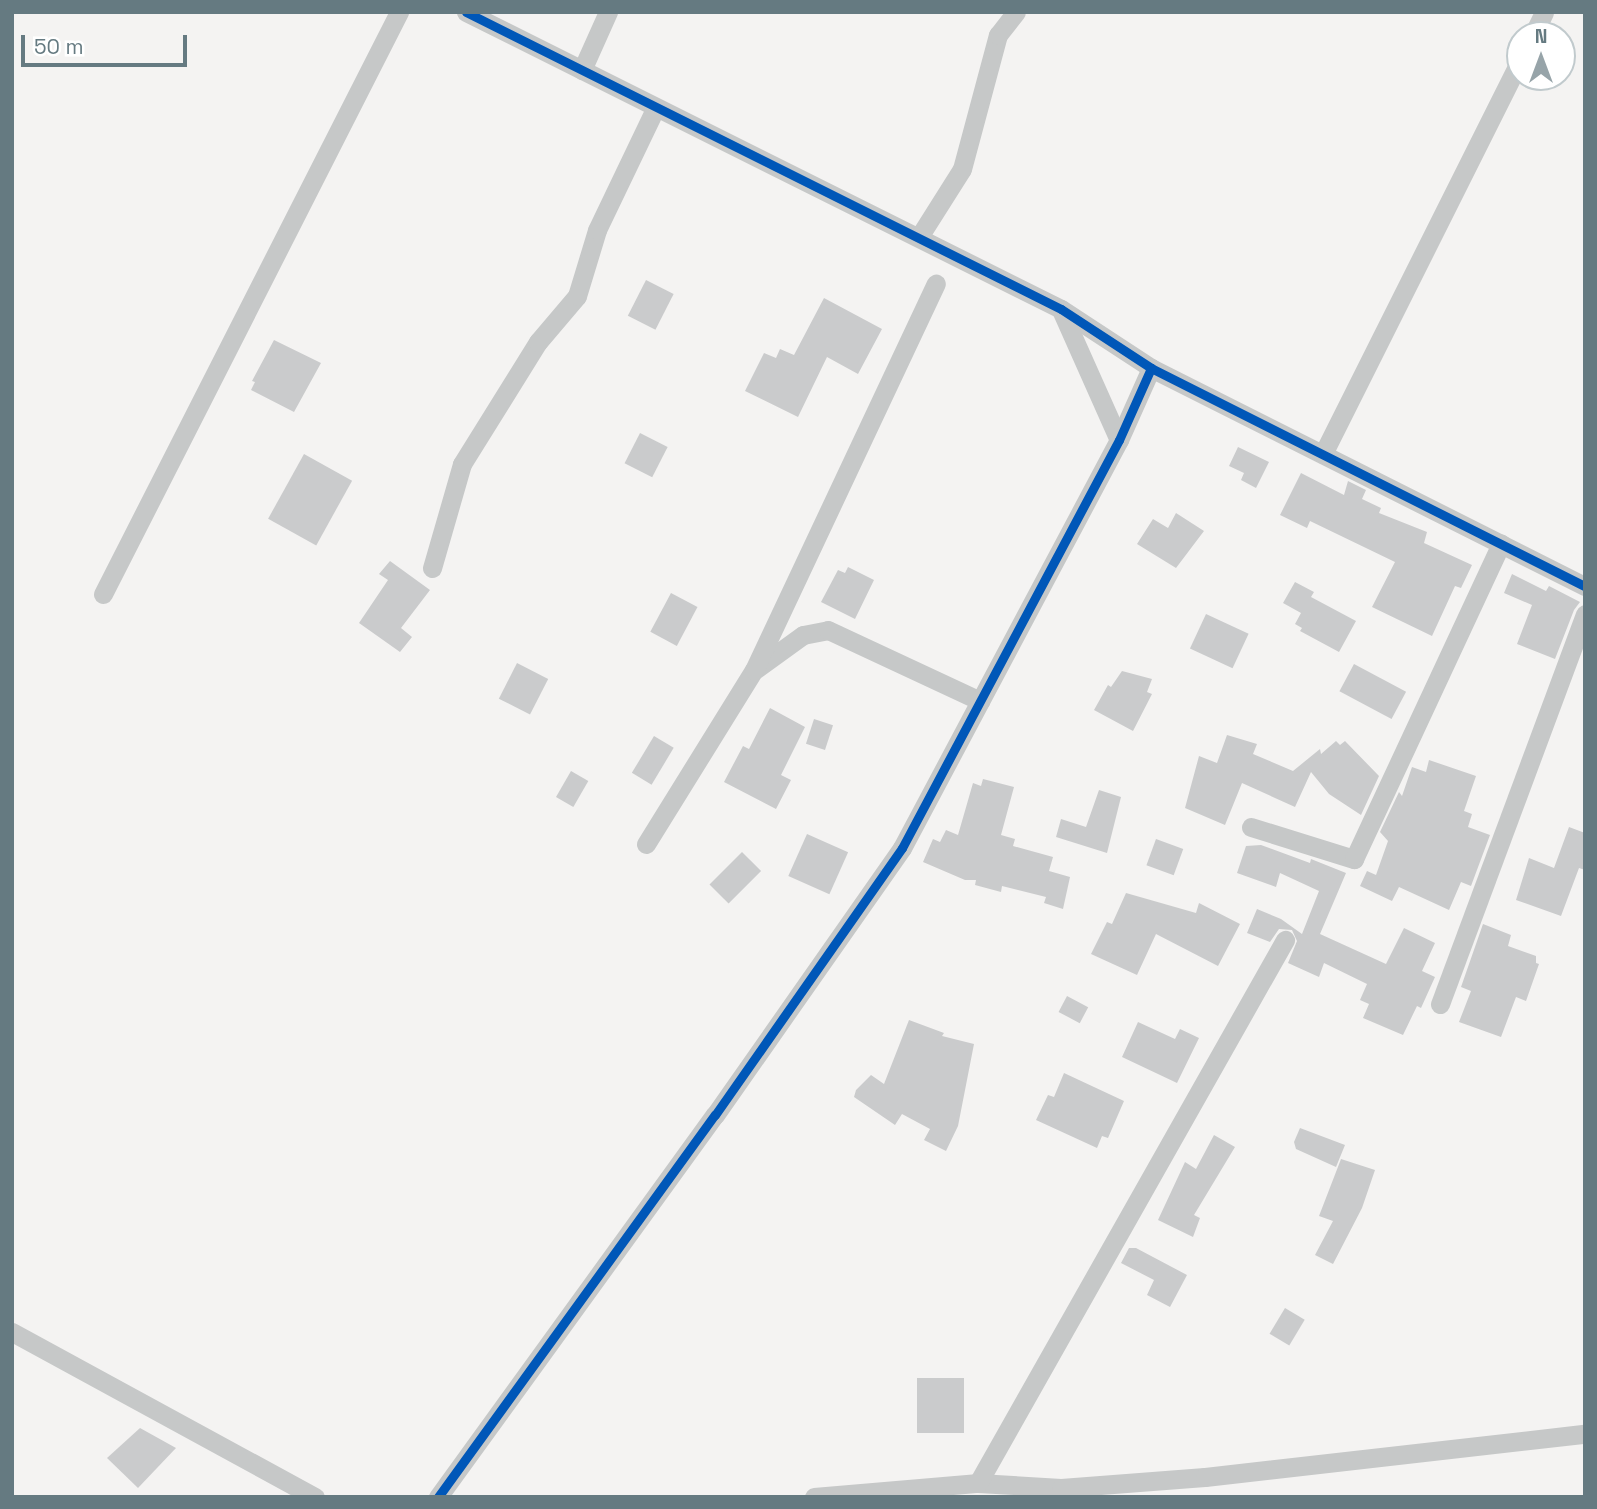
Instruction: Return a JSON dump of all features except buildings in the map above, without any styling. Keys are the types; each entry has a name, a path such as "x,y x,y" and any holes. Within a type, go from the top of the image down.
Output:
{"street":[{"path":"103,594 399,12"},
{"path":"466,12 1061,309 1151,368 1585,586"},
{"path":"582,70 608,12"},
{"path":"919,237 962,169 998,35 1016,12"},
{"path":"1323,454 1506,89"},
{"path":"432,568 462,464 538,342 577,296 597,230 656,107"},
{"path":"646,844 754,670 936,284"},
{"path":"1061,309 1119,440"},
{"path":"438,1497 715,1115 902,848 1119,440 1151,368"},
{"path":"1251,827 1354,859 1501,544"},
{"path":"1440,1004 1585,614"},
{"path":"754,670 803,635 828,630 980,701"},
{"path":"978,1483 1285,940"},
{"path":"12,1332 315,1497"},
{"path":"814,1497 978,1483 1061,1488 1205,1477 1585,1434"}],"cycle path":[{"path":"466,12 1061,309 1151,368 1585,586"},
{"path":"438,1497 715,1115 902,848 1119,440 1151,368"}]}
